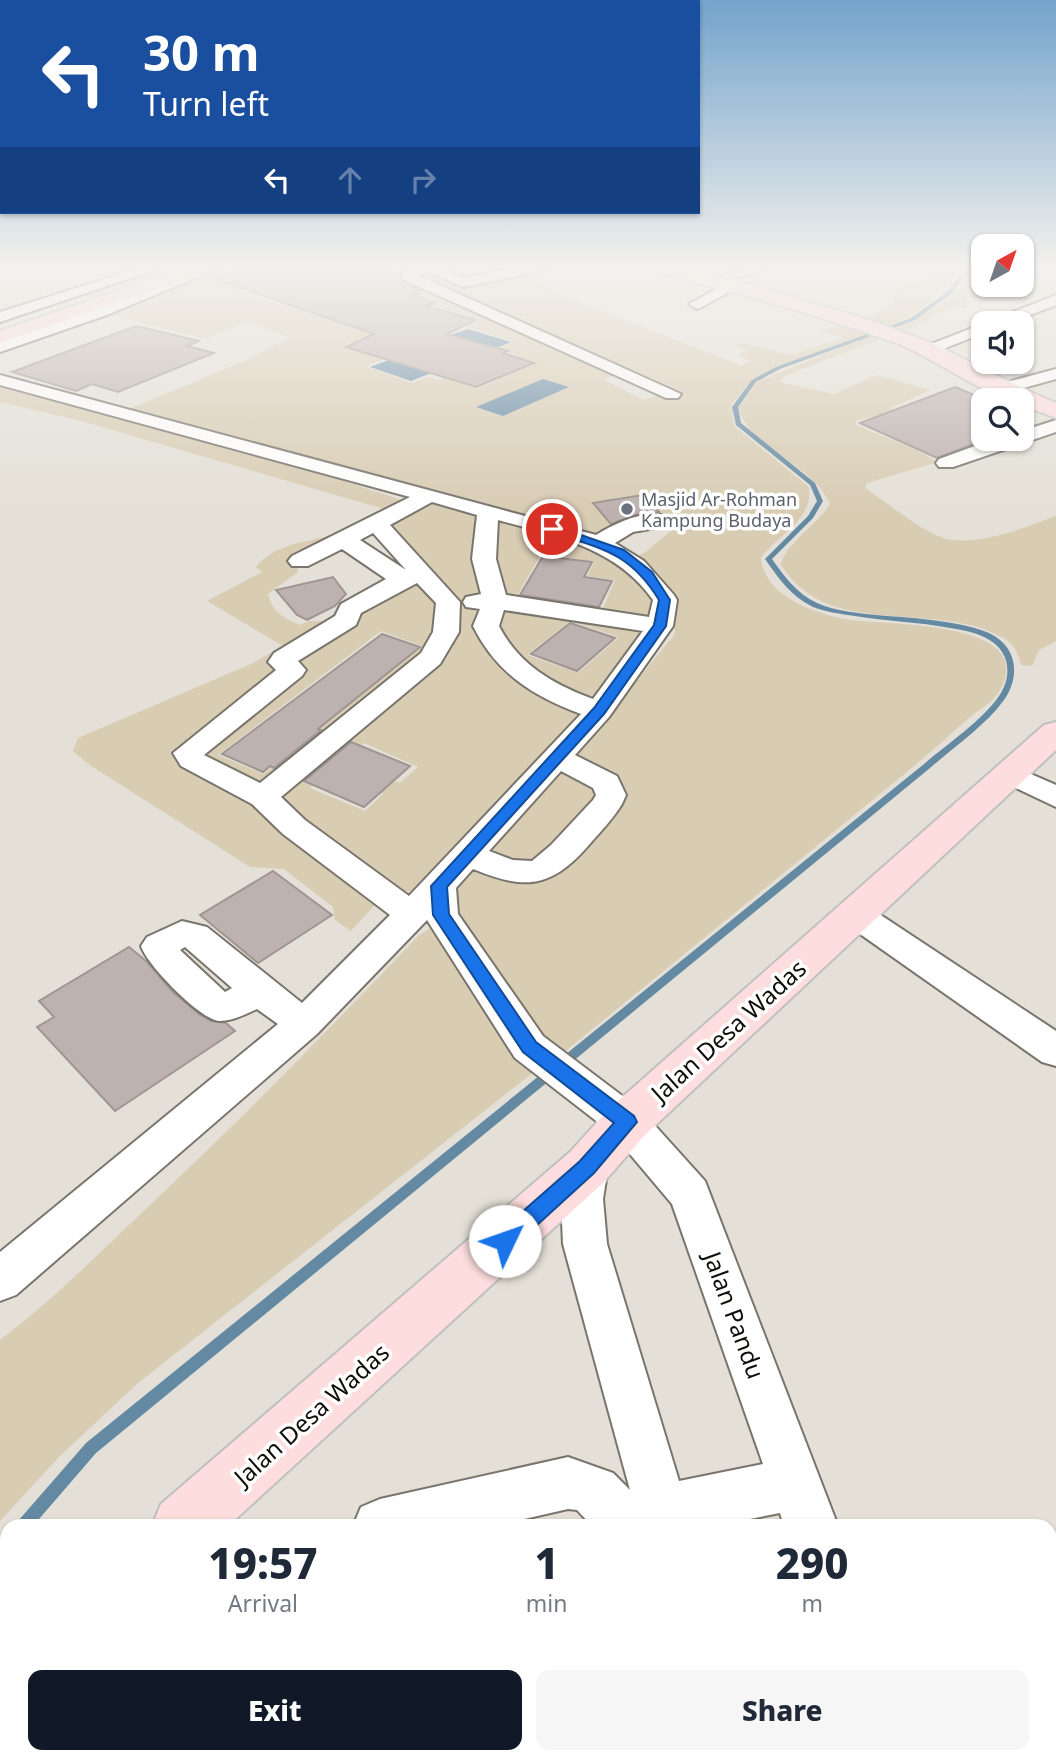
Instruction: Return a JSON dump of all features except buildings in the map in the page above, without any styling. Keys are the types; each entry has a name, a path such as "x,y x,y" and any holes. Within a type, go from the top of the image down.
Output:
{"main road":[{"path":"929,348 1000,388"},
{"path":"1034,402 1056,411"},
{"name":"Jalan Desa Wadas","path":"191,1519 587,1167 627,1122 1008,773 1052,742"}],"street":[{"path":"24,347 43,347"},
{"path":"567,347 672,394"},
{"path":"1006,388 1056,374"},
{"path":"0,380 598,544 620,552 648,574 664,600 660,626 599,711 468,855 430,905 304,1024 0,1280"},
{"path":"1034,433 1056,426"},
{"path":"946,463 980,451"},
{"path":"300,561 428,496"},
{"path":"488,512 484,559 495,601 486,626 492,640 523,675 548,692 599,711"},
{"path":"598,544 626,526 658,521"},
{"path":"376,523 403,580"},
{"path":"335,545 448,602 495,601 660,626"},
{"path":"403,580 350,609 346,621 283,659 281,662 293,670 188,753 191,760 263,797 294,827 430,905"},
{"path":"263,797 431,658 446,632 448,602"},
{"path":"468,855 511,870 536,872 549,865 607,804 611,795 606,783 558,758"},
{"path":"1008,773 1054,795"},
{"name":"Jalan Pandu","path":"430,905 499,1006 538,1054 627,1122 690,1194 804,1505"},
{"path":"855,914 1056,1051"},
{"path":"258,991 304,1024"},
{"path":"587,1167 582,1199 585,1244 649,1519"},
{"path":"411,1519 568,1483 587,1485 645,1519"},
{"path":"668,1519 804,1505"}],"shaded area":[{"path":"270,347 413,347 415,348 365,366 412,383 428,377 438,380 443,378 477,389 499,379 477,372 493,367 512,373 536,364 499,348 560,347 620,373 603,379 642,400 664,394 676,397 683,392 583,347 695,347 742,366 750,361 738,355 746,350 740,347 759,347 792,355 814,347 830,347 778,367 753,380 731,405 734,426 809,487 809,499 800,518 761,558 764,571 780,592 818,612 844,619 921,626 979,638 999,651 1006,669 998,693 903,775 557,1058 448,905 447,885 470,862 514,875 617,805 576,755 675,634 673,609 667,590 655,573 636,557 674,528 674,522 663,517 643,495 594,502 612,525 593,535 486,503 127,410 247,360"},
{"path":"840,347 859,347 782,377 780,382 834,394 877,375 930,390 891,408 897,412 856,421 856,425 938,462 867,483 865,488 931,533 952,540 1005,534 1056,516 1056,641 1039,650 1032,666 1021,665 1011,644 985,629 939,620 842,609 821,601 798,586 781,565 783,557 830,504 810,477 769,446 745,423 738,408 757,382"},
{"path":"0,387 325,475 411,503 290,563 297,567 298,572 268,594 276,610 300,625 309,621 334,621 284,670 183,747 380,899 351,931 335,920 333,907 284,869 250,867 88,764 73,751 78,738 251,664 283,646 207,601 262,572 256,567 269,555 336,533 384,509 85,422 0,402"},
{"path":"427,500 484,513 492,600 449,601 382,523"},
{"path":"492,515 604,549 660,601 656,623 499,599","holes":["541,554 594,562 587,576 615,580 603,608 517,596"]},
{"path":"418,576 443,602 439,641 263,794 194,750 287,660 354,614","holes":["381,631 422,646 263,774 218,755"]},
{"path":"490,604 480,626 589,713 418,892 404,890 386,882 347,856 281,799 282,793 442,657 453,605","holes":["364,743 418,767 400,783 383,776 370,788 383,794 365,811 310,788"]},
{"path":"499,604 654,627 596,707 550,689 495,640","holes":["570,621 619,637 578,673 527,655"]},
{"path":"560,763 604,791 540,867 472,855"},
{"path":"432,927 535,1071 138,1383 59,1457 0,1519 0,1340 57,1293 182,1175 418,936"}],"water":[{"path":"471,347 498,347 486,352"},
{"path":"402,355 444,368 411,381 370,367"},
{"path":"543,379 569,387 503,416 476,407"}],"waterway":[{"path":"29,1519 91,1448 927,766 1000,701 1010,680 1010,660 1005,648 987,635 944,625 864,616 823,608 798,595 768,559 811,517 820,501 813,484 738,424 735,407 754,381 778,368 835,347"}],"place":[{"name":"Masjid Ar-Rohman Kampung Budaya","path":"627,509"}],"route":[{"path":"505,1241 587,1167 627,1122 530,1047 499,1006 441,915 439,886 599,711 660,626 664,600 648,574 620,552 574,534 552,529"}]}
